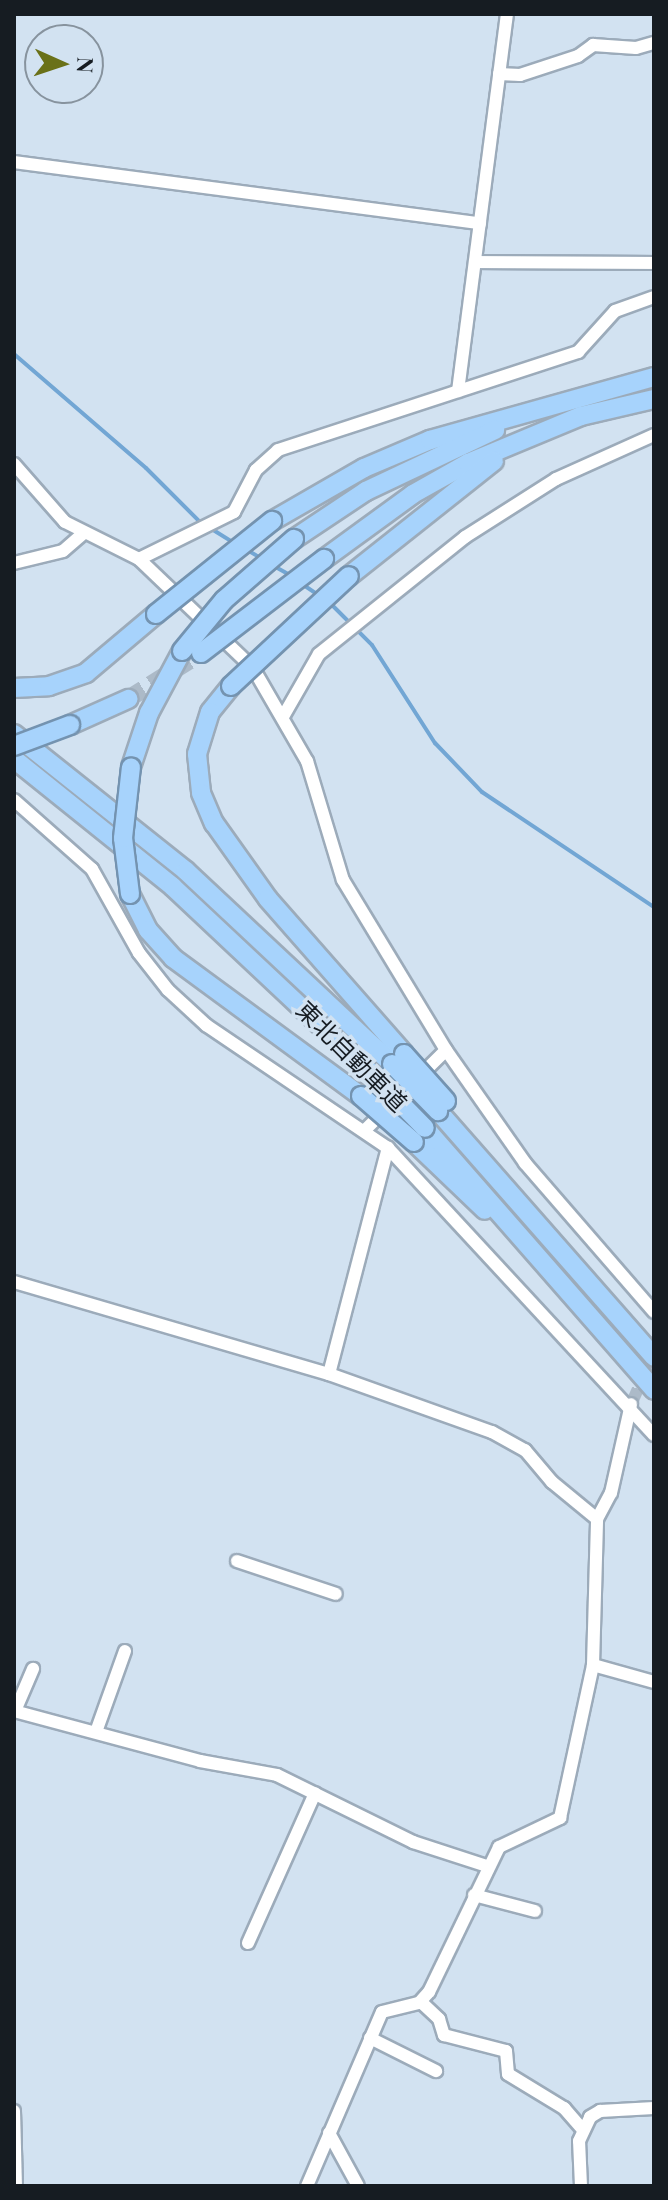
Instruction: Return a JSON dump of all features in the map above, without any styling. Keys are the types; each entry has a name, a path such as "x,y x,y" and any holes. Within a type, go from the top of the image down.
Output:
{"highway":[{"path":"420,1135 361,1096 173,958 148,930 130,894 123,838 131,767 149,713 191,655 224,600 294,539 400,473 574,398 654,368"},
{"path":"14,688 49,686 86,673 272,521 397,453 574,398 654,377"},
{"path":"191,655 441,477 581,416 654,389"},
{"path":"654,399 581,416 471,476 349,576 231,686 210,712 197,754 201,793 214,823 268,899 398,1059 442,1106 654,1357"},
{"path":"14,746 128,699"},
{"name":"東北自動車道","path":"14,734 186,871 398,1059"},
{"name":"東北自動車道","path":"14,759 173,887 375,1077 420,1135 577,1297 654,1390"}],"street":[{"path":"458,391 507,14"},
{"path":"499,74 520,75 578,56 593,45 636,48 654,43"},
{"path":"14,162 480,223"},
{"path":"475,262 654,263"},
{"path":"139,559 234,512 256,470 278,450 578,352 615,311 654,297"},
{"path":"284,715 319,654 492,517 585,465 654,435"},
{"path":"14,464 45,503 84,533 139,559 233,645 284,715 307,761 340,872 446,1050 525,1163 654,1312"},
{"path":"14,563 63,551 84,533"},
{"path":"14,800 82,857 150,970 185,1007 243,1051 366,1129 388,1148 631,1404 654,1435"},
{"path":"366,1129 446,1050"},
{"path":"329,1374 388,1148"},
{"path":"14,1282 329,1374 511,1441 597,1519"},
{"path":"307,2186 382,2012 421,2002 487,1866 511,1837 560,1818 593,1665 597,1519 611,1493 631,1404"},
{"path":"237,1561 336,1594"},
{"path":"96,1732 125,1651"},
{"path":"593,1665 654,1682"},
{"path":"33,1669 15,1711 277,1775 413,1842 487,1866"},
{"path":"248,1943 315,1793"},
{"path":"474,1895 535,1911"},
{"path":"421,2002 439,2019 444,2035 506,2051 508,2074 564,2108 582,2129 581,2186"},
{"path":"370,2038 436,2071"},
{"path":"582,2129 600,2111 654,2108"},
{"path":"14,2111 16,2186"},
{"path":"329,2133 358,2186"}],"waterway":[{"path":"14,354 146,468 202,524"},
{"path":"210,528 236,544"},
{"path":"244,548 264,560"},
{"path":"272,565 292,576"},
{"path":"302,584 321,597"},
{"path":"329,602 372,645 435,743 482,792 654,907"}],"tunnel":[{"path":"128,699 190,660"},
{"path":"633,1400 654,1353"}]}
